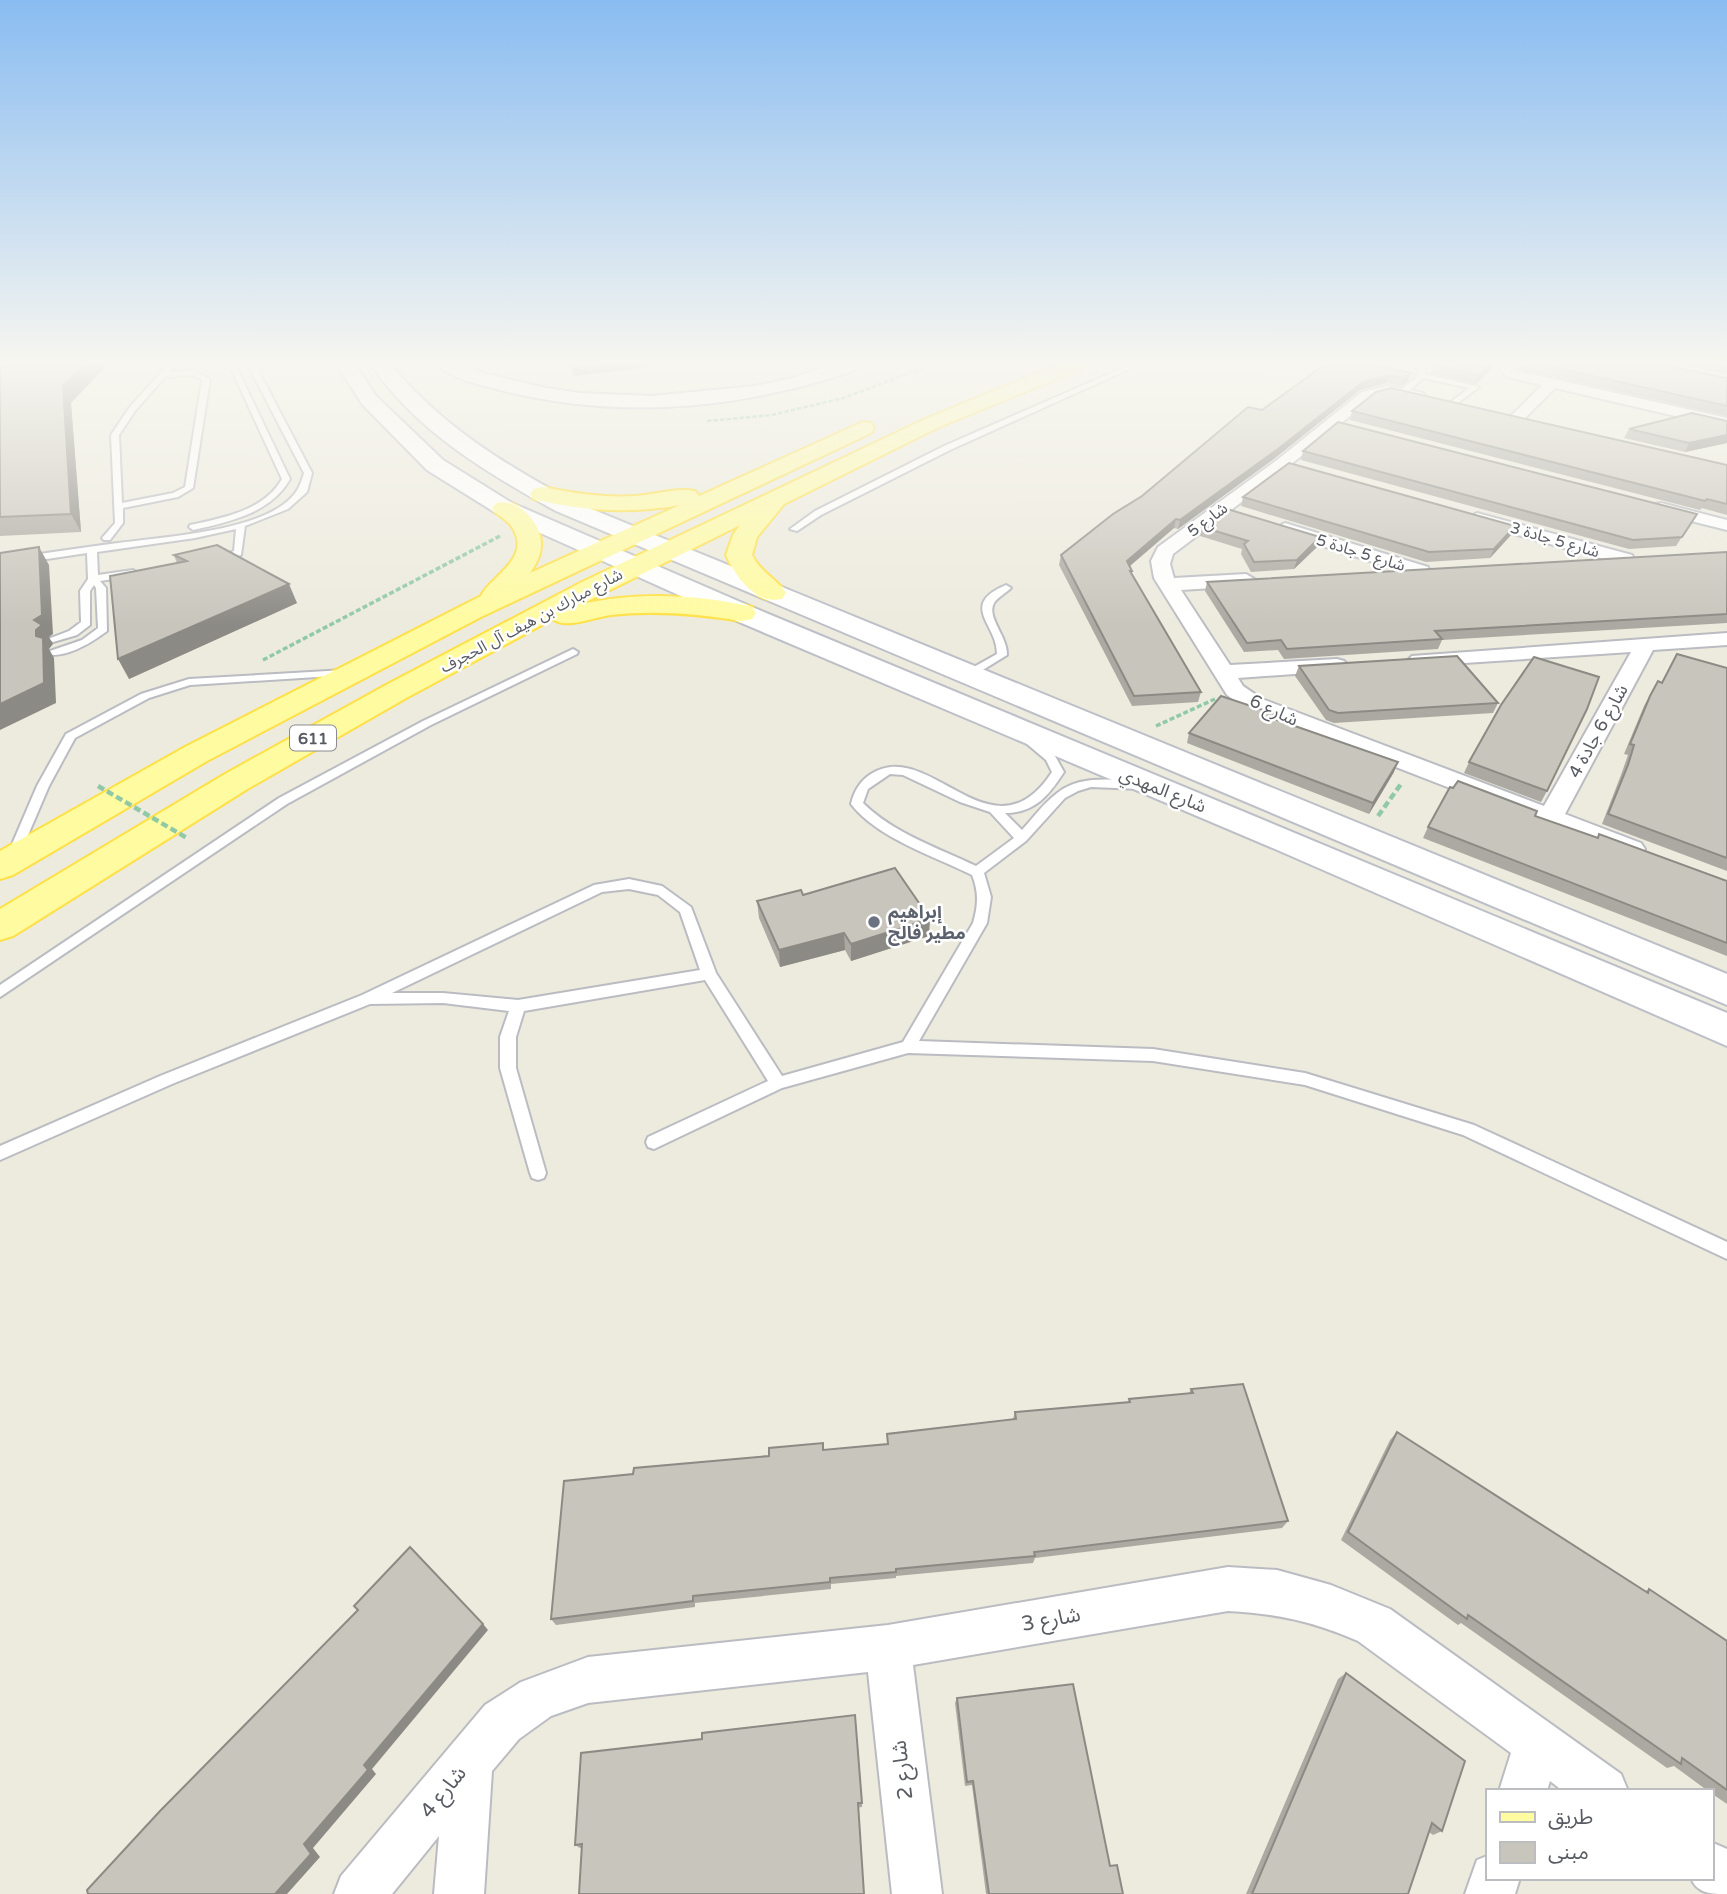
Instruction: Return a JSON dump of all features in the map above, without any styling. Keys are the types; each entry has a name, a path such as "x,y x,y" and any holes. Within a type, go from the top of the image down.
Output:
{"main road":[{"name":"شارع المهدي","path":"418,448 435,465 514,516 600,550 668,550 1727,990"},
{"path":"465,448 634,550"},
{"name":"شارع مبارك بن هيف آل الحجرف","path":"0,927 215,794 487,643 634,550 820,448"},
{"path":"668,550 881,448"},
{"path":"542,494 617,506 661,502 712,490 799,458"},
{"path":"773,593 746,570 739,555 746,535 776,499"},
{"path":"471,611 504,589 523,566 530,544 514,516"},
{"name":"شارع مبارك بن هيف آل الحجرف","path":"6,864 179,764 471,611 600,550"},
{"name":"شارع المهدي","path":"634,550 742,613 1727,1030"},
{"path":"487,643 540,622 590,609 643,603 694,604 742,613"},
{"path":"179,764 200,760 218,762 227,770 227,781 215,794"}],"street":[{"name":"شارع 5","path":"1230,681 1168,585 1160,569 1160,560 1165,551 1301,448"},
{"path":"1283,463 1309,470"},
{"path":"1648,504 1727,525"},
{"name":"شارع 5 جادة 5","path":"1222,509 1427,570 1367,573"},
{"name":"شارع 5 جادة 3","path":"1454,511 1632,559 1571,562"},
{"path":"1168,585 1261,580"},
{"path":"1401,661 1727,639"},
{"name":"شارع 6 جادة 4","path":"1550,818 1645,645"},
{"name":"شارع 6","path":"1230,681 1360,663"},
{"name":"شارع 6","path":"1230,681 1254,704 1651,856"},
{"name":"شارع 3","path":"469,1761 502,1722 537,1698 588,1680 888,1647 1228,1589 1277,1592 1331,1607 1374,1625 1601,1789"},
{"name":"شارع 2","path":"888,1647 917,1894"},
{"path":"1524,1789 1538,1744"},
{"name":"شارع 4","path":"359,1894 469,1761"},
{"name":"شارع 4","path":"459,1894 469,1761"}],"lane":[{"path":"107,538 119,523 116,448"},
{"path":"119,506 175,495 189,488 195,448"},
{"path":"0,553 197,526 255,508 283,487 286,479 272,448"},
{"path":"0,562 196,535 241,525 294,502 309,482 308,473 295,448"},
{"path":"794,529 818,513 946,448"},
{"path":"202,562 229,557 238,552 241,525"},
{"path":"53,639 73,633 86,623 85,591 93,579 92,550"},
{"path":"93,579 148,570"},
{"path":"54,653 86,642 103,629 101,588 93,579"},
{"path":"969,674 1002,655 1003,646 988,620 987,606 992,596 1006,588"},
{"path":"0,992 283,801 427,723 573,652"},
{"path":"6,864 70,736 145,696 189,682 354,673"},
{"path":"908,1047 980,923 985,904 985,887 977,872 871,818 857,804 858,796 862,786 881,773 893,769 912,774 982,808 1011,811 1029,805 1042,796 1058,772 1051,758 1008,725"},
{"path":"977,872 1022,838 1061,795 1074,788 1090,783 1151,785"},
{"path":"996,811 1022,838"},
{"path":"0,1153 166,1080 367,999 599,888 629,884 662,891 686,909 709,974 778,1083"},
{"path":"367,999 443,998 518,1006 709,974"},
{"path":"518,1006 508,1037 508,1068 538,1173"},
{"path":"654,1142 778,1083 908,1047 1153,1055 1305,1079 1468,1130 1727,1251"}],"path":[{"path":"225,680 514,516"},
{"path":"1126,740 1230,681"},
{"path":"1362,838 1414,766"},
{"path":"98,786 187,838"}],"building":[{"path":"0,448 67,448 71,514 0,517"},
{"path":"1199,448 1279,448 1180,520 1176,519 1127,561 1130,571 1201,692 1134,696 1061,555 1113,514 1142,496"},
{"path":"1306,448 1441,448 1697,514 1682,537 1633,540 1303,451"},
{"path":"1499,448 1655,448 1727,465 1727,504 1707,499 1705,501"},
{"path":"1289,463 1515,526 1494,549 1429,552 1243,497"},
{"path":"1227,509 1320,537 1297,560 1254,562 1244,544 1248,541 1202,527"},
{"path":"217,545 289,584 118,659 110,576 187,561 174,555"},
{"path":"39,547 42,615 34,620 42,625 36,630 36,636 43,638 44,683 0,704 0,553"},
{"path":"1727,552 1727,614 1435,631 1442,639 1287,649 1281,640 1247,643 1207,582"},
{"path":"1677,654 1727,668 1727,858 1608,814 1628,765 1634,745 1630,744 1650,696 1658,681 1662,683"},
{"path":"1457,656 1498,703 1338,713 1329,710 1299,666"},
{"path":"1534,657 1599,677 1587,709 1547,791 1469,762 1501,705"},
{"path":"1221,696 1284,717 1272,718 1398,762 1373,803 1189,733"},
{"path":"1458,781 1537,811 1535,816 1598,838 1599,834 1727,881 1727,943 1428,827 1450,787 1453,788"},
{"path":"895,868 930,919 851,944 844,933 779,950 757,901 801,890 803,895"},
{"path":"1243,1384 1288,1521 1034,1552 1035,1556 896,1569 896,1572 830,1578 830,1582 693,1596 693,1601 551,1619 564,1481 633,1474 634,1468 769,1456 769,1448 823,1443 823,1450 888,1444 887,1434 1016,1419 1015,1412 1130,1402 1129,1399 1193,1393 1191,1389"},
{"path":"1397,1432 1648,1593 1649,1589 1727,1641 1727,1790 1682,1758 1681,1764 1468,1615 1467,1619 1348,1532"},
{"path":"410,1547 483,1624 364,1765 368,1770 304,1844 311,1854 275,1894 88,1894 87,1890 160,1811 358,1610 354,1606"},
{"path":"1346,1673 1465,1761 1442,1831 1432,1823 1408,1894 1252,1894"},
{"path":"1073,1684 1110,1866 1117,1865 1123,1894 989,1894 973,1781 967,1782 957,1698"},
{"path":"855,1715 862,1803 858,1803 864,1894 579,1894 582,1844 575,1845 581,1753 702,1739 702,1733"}],"place":[{"name":"إبراهيم مطير فالح","path":"874,922"}]}
